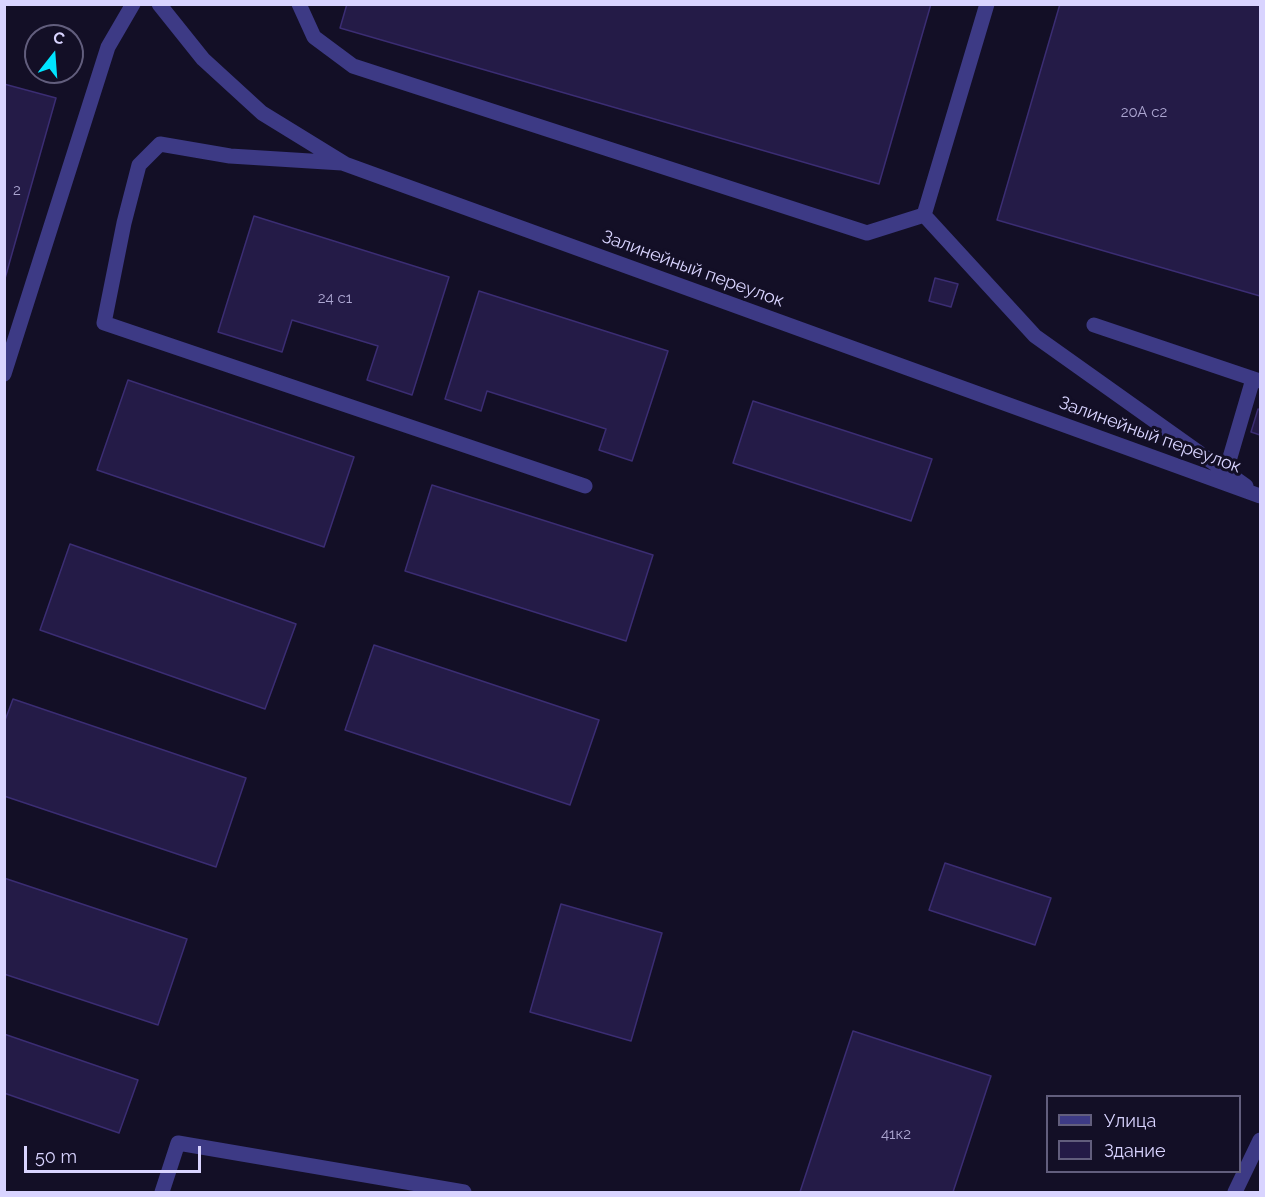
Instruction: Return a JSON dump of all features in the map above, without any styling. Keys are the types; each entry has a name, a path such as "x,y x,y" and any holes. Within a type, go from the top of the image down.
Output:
{"street":[{"path":"4,374 108,47 133,4"},
{"name":"Залинейный переулок","path":"159,4 203,59 262,113 345,164 1259,495"},
{"path":"298,4 314,37 353,66 867,233 924,214"},
{"path":"924,214 987,4"},
{"path":"345,164 230,156 160,144 139,165 124,223 104,323 585,486"},
{"path":"924,214 1035,336 1259,495"},
{"path":"1094,326 1257,380 1226,471"},
{"path":"1235,1192 1260,1140"},
{"path":"162,1192 178,1143 464,1192"}],"building":[{"path":"347,4 931,4 879,184 340,28"},
{"path":"1060,4 1260,4 1260,296 997,220"},
{"path":"4,84 56,98 4,282"},
{"path":"254,216 449,277 412,395 367,380 378,346 292,320 282,352 218,332"},
{"path":"935,278 958,284 951,307 929,301"},
{"path":"479,291 668,351 632,461 599,450 606,429 487,391 481,411 445,399"},
{"path":"128,380 354,457 324,547 97,470"},
{"path":"753,401 932,459 911,521 733,463"},
{"path":"1258,409 1260,410 1260,435 1251,432"},
{"path":"432,485 653,555 626,641 405,571"},
{"path":"70,544 296,624 265,709 40,630"},
{"path":"374,645 599,720 570,805 345,730"},
{"path":"13,699 246,778 216,867 4,796 4,723"},
{"path":"945,863 1051,898 1035,945 929,910"},
{"path":"4,878 187,939 158,1025 4,974"},
{"path":"561,904 662,933 631,1041 530,1012"},
{"path":"853,1031 991,1076 953,1192 800,1192"},
{"path":"4,1034 138,1080 119,1133 4,1093"}]}
